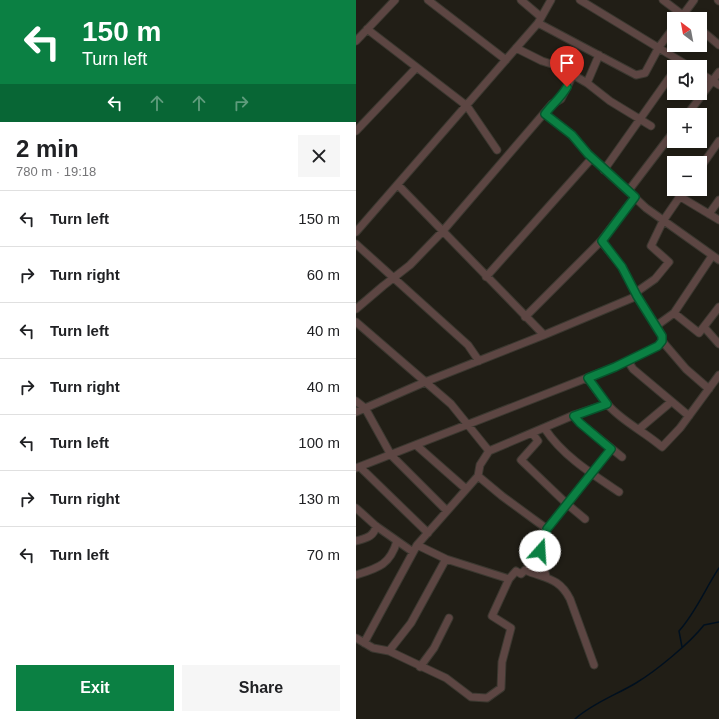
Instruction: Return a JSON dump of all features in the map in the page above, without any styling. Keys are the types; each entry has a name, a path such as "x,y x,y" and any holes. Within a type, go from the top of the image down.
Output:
{"street":[{"path":"356,41 394,0"},
{"path":"428,0 506,60"},
{"path":"521,0 539,20 636,75 641,74 647,69 659,47 667,36"},
{"path":"356,232 506,60 539,20 551,0"},
{"path":"580,0 659,47 674,60"},
{"path":"663,0 677,12"},
{"path":"687,12 694,0"},
{"path":"368,29 416,68 467,106 497,150"},
{"path":"707,35 719,45"},
{"path":"516,48 542,61 558,66 587,83 610,100 652,126"},
{"path":"587,83 599,55"},
{"path":"356,131 416,68"},
{"path":"693,108 716,83 719,72"},
{"path":"356,309 410,265 442,232 545,114 552,104 560,99 573,75"},
{"path":"707,77 716,83"},
{"path":"604,170 667,81"},
{"path":"545,114 572,135 604,170 629,190 663,221 719,260"},
{"path":"629,190 667,140"},
{"path":"707,158 719,141"},
{"path":"486,277 592,158"},
{"path":"398,185 442,232 544,335"},
{"path":"356,412 425,382 544,335 636,295 656,280 669,262 651,246 663,221 679,196 719,220"},
{"path":"525,316 602,241 635,197"},
{"path":"709,214 719,200"},
{"path":"602,241 622,267 636,295 662,336 662,341 686,369 709,389"},
{"path":"356,244 468,345 479,361"},
{"path":"656,326 674,313 712,256"},
{"path":"674,313 699,334 719,307"},
{"path":"356,322 451,404 469,424 489,451"},
{"path":"704,327 719,344"},
{"path":"428,533 358,468 588,378 658,346 662,341"},
{"path":"628,361 633,369 689,416"},
{"path":"588,378 607,404 633,427 639,429 662,447 689,416 719,375"},
{"path":"356,401 364,408 391,455 447,511"},
{"path":"639,429 671,402"},
{"path":"364,643 417,545 478,476 480,466 489,451 607,404"},
{"path":"574,416 580,423 611,449 622,456"},
{"path":"545,429 561,449 590,473 619,492"},
{"path":"533,434 538,441 521,460 585,519"},
{"path":"416,445 466,490"},
{"path":"546,576 540,551 541,545 546,537 547,529 590,473 611,449"},
{"path":"478,476 502,496 547,529"},
{"path":"356,508 376,526 414,552"},
{"path":"356,541 369,538 373,534 376,526"},
{"path":"356,575 380,567 386,563 395,549 397,540"},
{"path":"417,545 446,559 509,579"},
{"path":"390,651 411,623 446,559"},
{"path":"356,638 373,648 390,651 420,667 446,678 471,697 487,698 501,688 502,662 506,642 511,628 492,616 509,579 516,571 521,574 525,570 535,575 546,576 565,589 594,665"},
{"path":"420,667 434,648 449,618"}],"waterway":[{"path":"682,647 679,631 685,624 719,568"},
{"path":"575,719 589,708 636,683 653,671 682,648 704,625 719,622"}],"route":[{"path":"540,551 541,545 546,537 547,529 590,473 611,449 576,420 574,416 607,404 588,378 615,367 658,346 662,341 662,336 637,296 622,267 602,241 635,197 629,190 604,170 583,149 572,135 545,114 552,104 560,99 567,87"}]}
